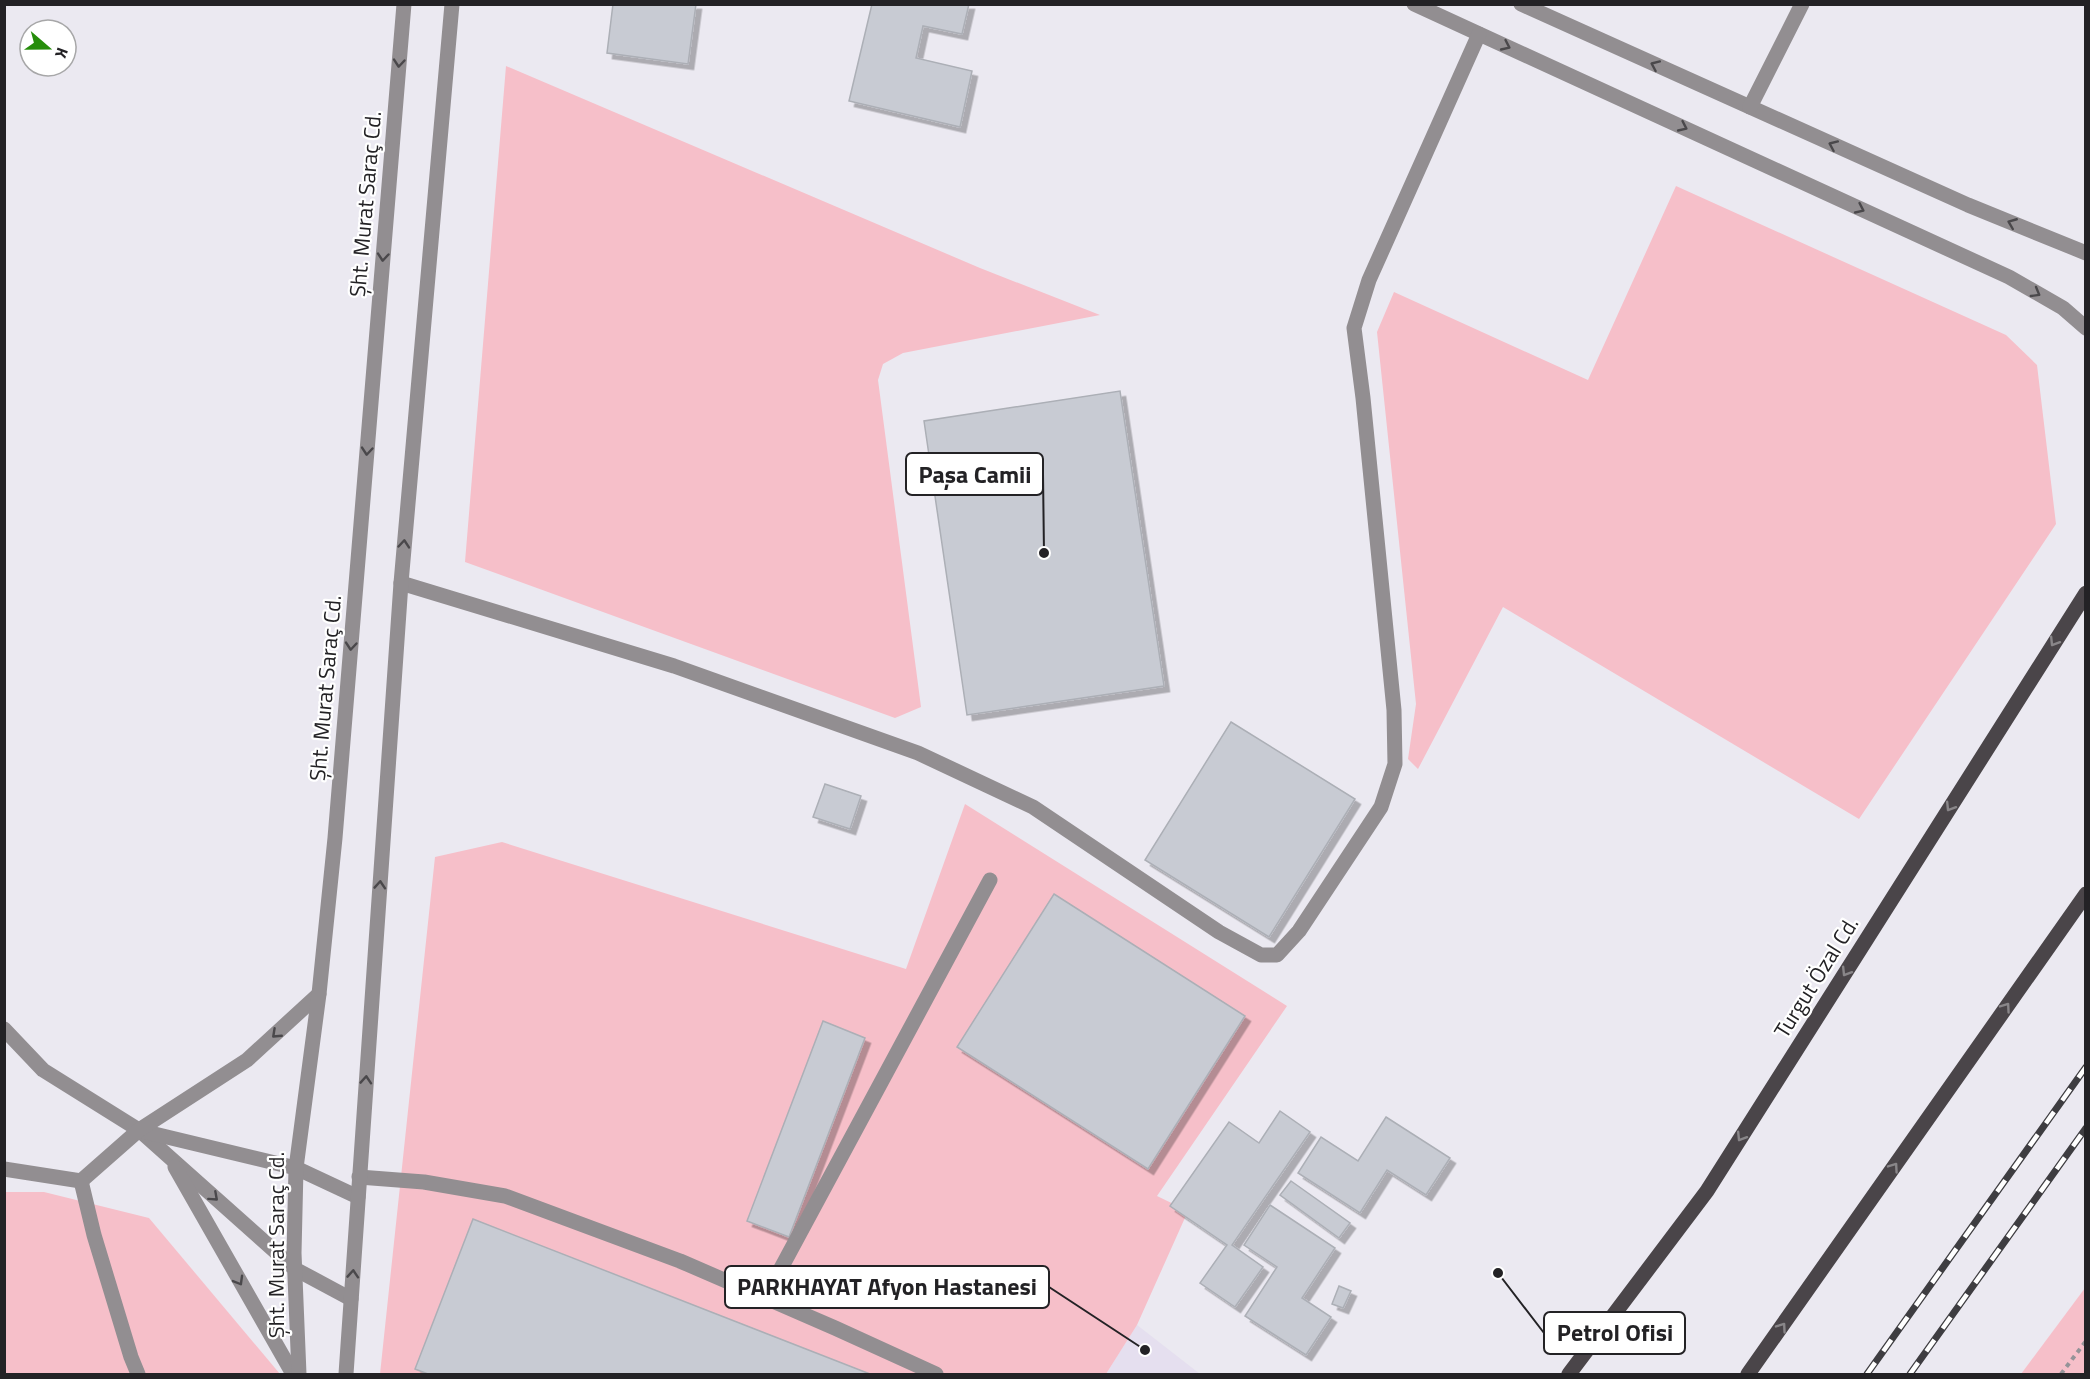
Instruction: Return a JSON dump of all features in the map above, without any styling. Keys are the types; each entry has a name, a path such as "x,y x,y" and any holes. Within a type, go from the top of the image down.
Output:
{"main road":[{"name":"Turgut Özal Cd.","path":"1569,1374 1707,1191 2085,593"},
{"path":"1748,1374 2085,894"}],"street":[{"name":"Şht. Murat Saraç Cd.","path":"299,1374 295,1269 296,1168 319,994 336,826 404,4"},
{"path":"346,1374 401,583 452,4"},
{"path":"1414,4 2009,277 2063,308 2085,328"},
{"path":"1521,4 1968,205 2085,253"},
{"path":"1750,107 1802,4"},
{"path":"401,583 674,666 918,753 1033,807 1219,932 1261,955 1277,955 1299,931 1381,807 1395,764 1393,699 1354,328 1369,280 1479,34"},
{"path":"765,1298 990,880"},
{"path":"81,1181 139,1130 247,1060 319,994"},
{"path":"8,1033 43,1070 139,1130 295,1269 351,1299"},
{"path":"139,1130 296,1168 358,1197"},
{"path":"169,1157 293,1374"},
{"path":"4,1169 81,1181"},
{"path":"359,1177 424,1182 505,1196 680,1261 936,1374"},
{"path":"81,1181 94,1235 131,1358 138,1374"}],"path":[{"path":"2061,1374 2085,1341"}],"shaded area":[{"path":"506,66 980,268 1100,315 903,353 883,364 878,380 921,707 895,718 465,562"},
{"path":"1676,186 2006,335 2037,365 2056,524 1859,819 1503,607 1418,769 1408,759 1416,704 1377,332 1394,292 1588,380"},
{"path":"965,804 1287,1006 1157,1196 1188,1211 1137,1325 1106,1374 380,1374 435,857 502,842 906,969"},
{"path":"5,1192 44,1192 149,1218 280,1374 5,1374"},
{"path":"2085,1288 2085,1374 2021,1374"},
{"path":"1137,1325 1200,1374 1106,1374"}],"building":[{"path":"613,4 696,4 688,64 607,53"},
{"path":"872,4 969,4 962,34 923,26 916,58 972,71 960,127 849,101"},
{"path":"1120,391 1164,686 967,715 924,421"},
{"path":"1231,722 1355,799 1269,937 1145,860"},
{"path":"825,784 861,796 850,829 813,817"},
{"path":"1054,894 1245,1016 1148,1169 957,1047"},
{"path":"823,1021 865,1038 789,1237 747,1221"},
{"path":"1280,1111 1310,1132 1232,1245 1263,1267 1235,1307 1200,1283 1227,1245 1170,1206 1229,1122 1259,1143"},
{"path":"1386,1117 1450,1158 1426,1195 1387,1170 1360,1213 1298,1173 1321,1137 1358,1161"},
{"path":"1291,1181 1350,1223 1339,1238 1280,1195"},
{"path":"1270,1205 1335,1248 1302,1298 1331,1317 1306,1355 1245,1316 1277,1267 1244,1245"},
{"path":"473,1219 870,1374 428,1374 415,1369"},
{"path":"1339,1286 1351,1291 1343,1308 1332,1304"}],"railway":[{"path":"1867,1374 2086,1067"},
{"path":"1910,1374 2086,1128"}],"place":[{"name":"Paşa Camii","path":"1044,553"},
{"name":"Petrol Ofisi","path":"1498,1273"},
{"name":"PARKHAYAT Afyon Hastanesi","path":"1145,1350"}]}
